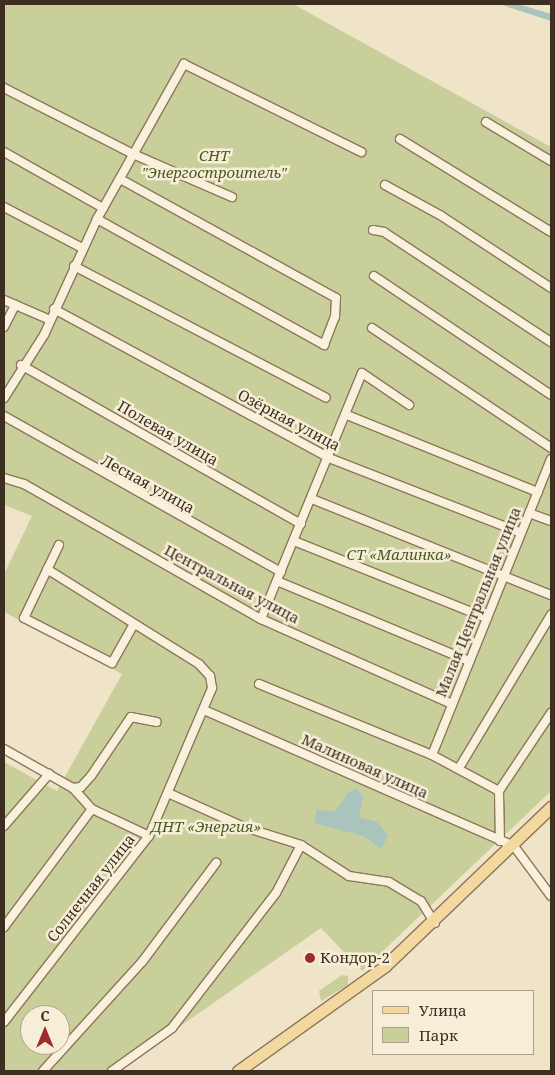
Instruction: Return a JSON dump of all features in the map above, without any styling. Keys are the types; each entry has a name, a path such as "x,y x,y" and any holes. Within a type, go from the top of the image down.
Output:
{"main road":[{"path":"238,1071 385,966 435,923 551,808"}],"street":[{"path":"4,398 20,365 50,320 97,219 184,64 361,152"},
{"path":"4,88 133,154 232,197"},
{"path":"486,122 551,161"},
{"path":"400,139 551,232"},
{"path":"4,152 103,208"},
{"path":"97,219 324,345 335,317 336,298 120,179"},
{"path":"385,186 440,215 551,288"},
{"path":"4,207 82,248"},
{"path":"373,230 384,232 551,342"},
{"path":"74,266 326,398"},
{"path":"374,276 551,395"},
{"path":"4,300 50,320"},
{"path":"4,327 15,305"},
{"name":"Озёрная улица","path":"54,310 329,458 521,533"},
{"path":"372,328 551,448"},
{"name":"Полевая улица","path":"20,365 301,524"},
{"path":"262,618 347,415 362,373 410,406"},
{"path":"347,415 538,492"},
{"name":"Лесная улица","path":"4,416 140,497 281,572"},
{"name":"Малая Центральная улица","path":"432,755 551,459"},
{"name":"Центральная улица","path":"4,478 24,484 262,618 452,704"},
{"path":"312,499 504,578 551,595"},
{"path":"529,513 551,521"},
{"path":"294,541 487,618"},
{"path":"47,569 134,624 112,663 24,618 47,569 59,544"},
{"path":"277,581 470,661"},
{"path":"459,768 551,615"},
{"name":"Солнечная улица","path":"4,1022 149,836 212,693 210,676 134,624"},
{"path":"259,684 432,755 499,791"},
{"name":"Малиновая улица","path":"204,710 514,846"},
{"path":"500,841 499,791 551,713"},
{"path":"72,788 81,787 91,776 131,717 157,722"},
{"path":"4,749 72,788 92,809 149,836"},
{"path":"4,826 49,774"},
{"path":"168,792 244,827 301,845 349,876 389,882 421,901 435,923"},
{"path":"4,927 92,809"},
{"path":"112,1071 172,1028 276,893 301,845"},
{"path":"514,846 551,896"},
{"path":"43,1071 142,962 216,863"}],"green space":[{"path":"4,4 293,4 551,147 551,791 362,971 321,928 116,1071 4,1071 4,762 57,791 122,674 4,612 4,574 32,516 4,505"},
{"path":"342,975 348,976 348,985 321,1001 319,991"}],"water":[{"path":"499,4 518,4 551,14 551,21"},
{"path":"357,788 363,797 359,817 377,822 388,836 381,849 363,836 314,823 317,810 335,811 349,792"}],"place":[{"name":"Кондор-2","path":"310,958"}],"park label":[{"name":"СНТ \"Энергостроитель\"","path":"214,164"},
{"name":"CТ «Малинка»","path":"399,555"},
{"name":"ДНТ «Энергия»","path":"206,827"}]}
